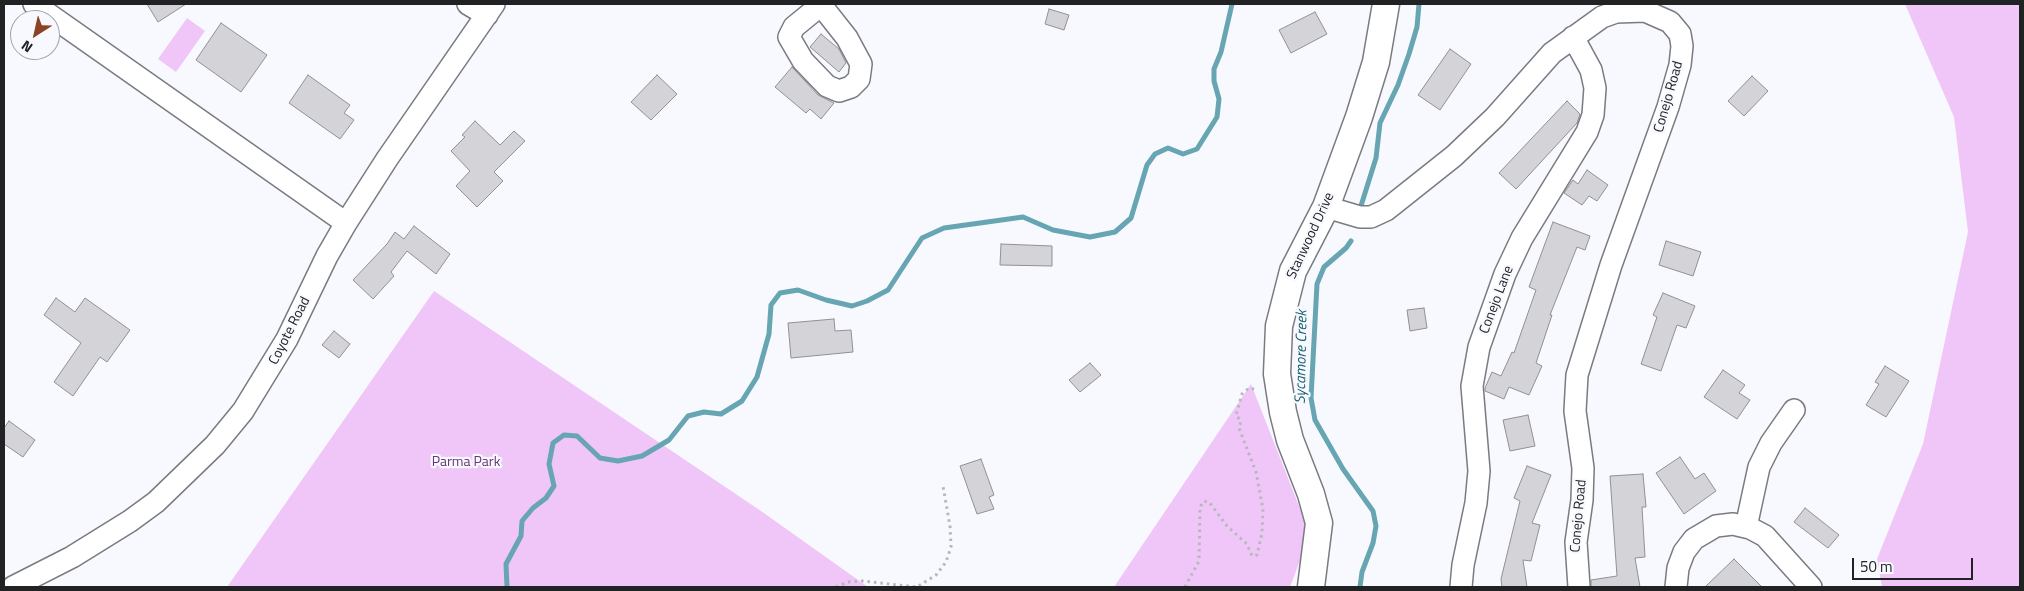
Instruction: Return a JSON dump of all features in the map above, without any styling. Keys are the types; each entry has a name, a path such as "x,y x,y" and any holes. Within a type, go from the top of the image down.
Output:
{"main road":[{"name":"Stanwood Drive","path":"1311,587 1319,523 1314,502 1290,440 1280,397 1277,349 1284,299 1293,271 1326,207 1371,79 1380,46 1386,4"}],"street":[{"path":"34,4 346,223"},
{"path":"468,4 491,9"},
{"name":"Coyote Road","path":"13,587 72,558 130,521 179,481 215,445 244,410 268,373 346,223 392,151 491,9"},
{"name":"Conejo Road","path":"1326,207 1360,217 1371,217 1386,210 1412,192 1496,117 1552,53 1602,16 1616,12 1645,11 1670,22 1680,34 1682,46 1680,65 1668,108 1614,257 1577,375 1574,411 1583,468 1582,500 1576,542 1579,587"},
{"name":"Conejo Lane","path":"1461,587 1463,565 1476,503 1479,470 1472,386 1479,347 1506,274 1522,238 1587,132 1593,115 1595,88 1591,70 1573,36"},
{"path":"1746,527 1759,467 1770,444 1794,410"},
{"path":"1676,587 1678,568 1684,552 1694,539 1716,526 1733,524 1746,527 1764,536 1811,587"}],"path":[{"path":"1184,587 1199,561 1200,507 1204,500 1210,503 1227,526 1246,544 1252,556 1257,555 1263,527 1263,509 1256,472 1239,428 1241,421 1236,415 1242,394 1249,388 1280,397"},
{"path":"837,587 856,581 917,586 930,580 942,570 949,555 951,535 943,486"}],"green space":[{"path":"1905,4 2020,4 2020,587 1882,587 1877,559 1923,444 1968,232 1954,117"},
{"path":"187,18 205,31 176,72 158,59"},
{"name":"Parma Park","path":"434,291 761,511 868,587 227,587"},
{"path":"1251,384 1310,534 1290,587 1114,587"}],"building":[{"path":"147,4 186,4 158,22"},
{"path":"1049,9 1069,15 1064,30 1045,24"},
{"path":"1315,12 1327,34 1291,53 1279,30"},
{"path":"221,23 267,55 241,92 196,60"},
{"path":"821,34 839,49 846,63 839,72 810,47"},
{"path":"1450,49 1471,64 1440,110 1418,95"},
{"path":"792,67 818,95 834,103 821,119 810,109 806,113 775,87"},
{"path":"308,75 350,105 344,113 354,120 340,139 289,103"},
{"path":"657,75 677,94 651,120 631,102"},
{"path":"1752,76 1768,91 1744,116 1728,101"},
{"path":"1567,101 1580,114 1577,123 1516,189 1499,173"},
{"path":"475,121 500,145 514,131 525,141 494,172 503,181 477,207 456,186 470,171 451,151 465,137 462,135"},
{"path":"1587,170 1608,185 1597,201 1589,196 1582,205 1564,193 1573,180 1578,184"},
{"path":"1553,222 1590,236 1585,250 1577,247 1550,315 1552,315 1536,363 1542,366 1529,395 1509,387 1504,399 1485,391 1485,388 1492,372 1501,376 1512,352 1514,353 1536,290 1529,287"},
{"path":"414,226 450,254 436,274 407,251 391,272 394,276 373,299 353,280 387,244 395,232 404,239"},
{"path":"1666,241 1701,252 1693,276 1659,265"},
{"path":"1001,244 1052,246 1052,266 1000,265"},
{"path":"1663,293 1695,306 1686,328 1677,325 1661,371 1641,364 1657,317 1653,315"},
{"path":"56,298 75,312 85,298 130,330 107,362 100,357 73,396 54,382 81,343 44,315"},
{"path":"1424,308 1427,328 1410,331 1407,310"},
{"path":"834,319 835,331 851,330 853,352 791,358 788,323"},
{"path":"334,331 350,344 339,358 322,345"},
{"path":"1090,363 1101,375 1080,392 1069,380"},
{"path":"1885,366 1909,381 1886,417 1866,405 1879,384 1875,382"},
{"path":"1723,370 1745,385 1739,393 1750,400 1737,419 1704,397"},
{"path":"1528,415 1535,446 1510,451 1503,420"},
{"path":"9,421 35,440 23,457 4,444 4,428"},
{"path":"1680,457 1695,479 1704,473 1716,491 1684,514 1656,473"},
{"path":"981,459 994,495 989,497 994,509 977,514 960,466"},
{"path":"1527,466 1551,475 1532,523 1540,525 1531,561 1523,560 1527,587 1502,587 1501,579 1520,501 1514,498"},
{"path":"1643,474 1646,507 1642,507 1645,557 1635,558 1640,587 1591,587 1591,580 1617,576 1610,476"},
{"path":"1805,508 1839,535 1828,548 1794,522"},
{"path":"1734,559 1762,587 1705,587"}],"waterway":[{"path":"507,587 506,564 521,536 522,521 533,508 546,498 554,486 549,464 553,443 564,435 577,436 600,458 618,461 642,456 669,440 688,416 704,412 721,414 742,401 757,377 769,334 771,305 780,293 798,290 826,300 852,306 867,301 888,290 922,238 944,228 1023,217 1053,230 1090,237 1115,232 1131,218 1147,165 1155,154 1168,148 1183,154 1197,149 1217,117 1219,99 1214,81 1214,69 1221,52 1232,4"},
{"name":"Sycamore Creek","path":"1360,209 1376,158 1380,123 1398,85 1409,54 1417,27 1419,4"},
{"name":"Sycamore Creek","path":"1351,241 1346,248 1324,267 1317,284 1311,398 1315,420 1343,469 1373,511 1376,526 1373,543 1362,572 1360,587"}]}
